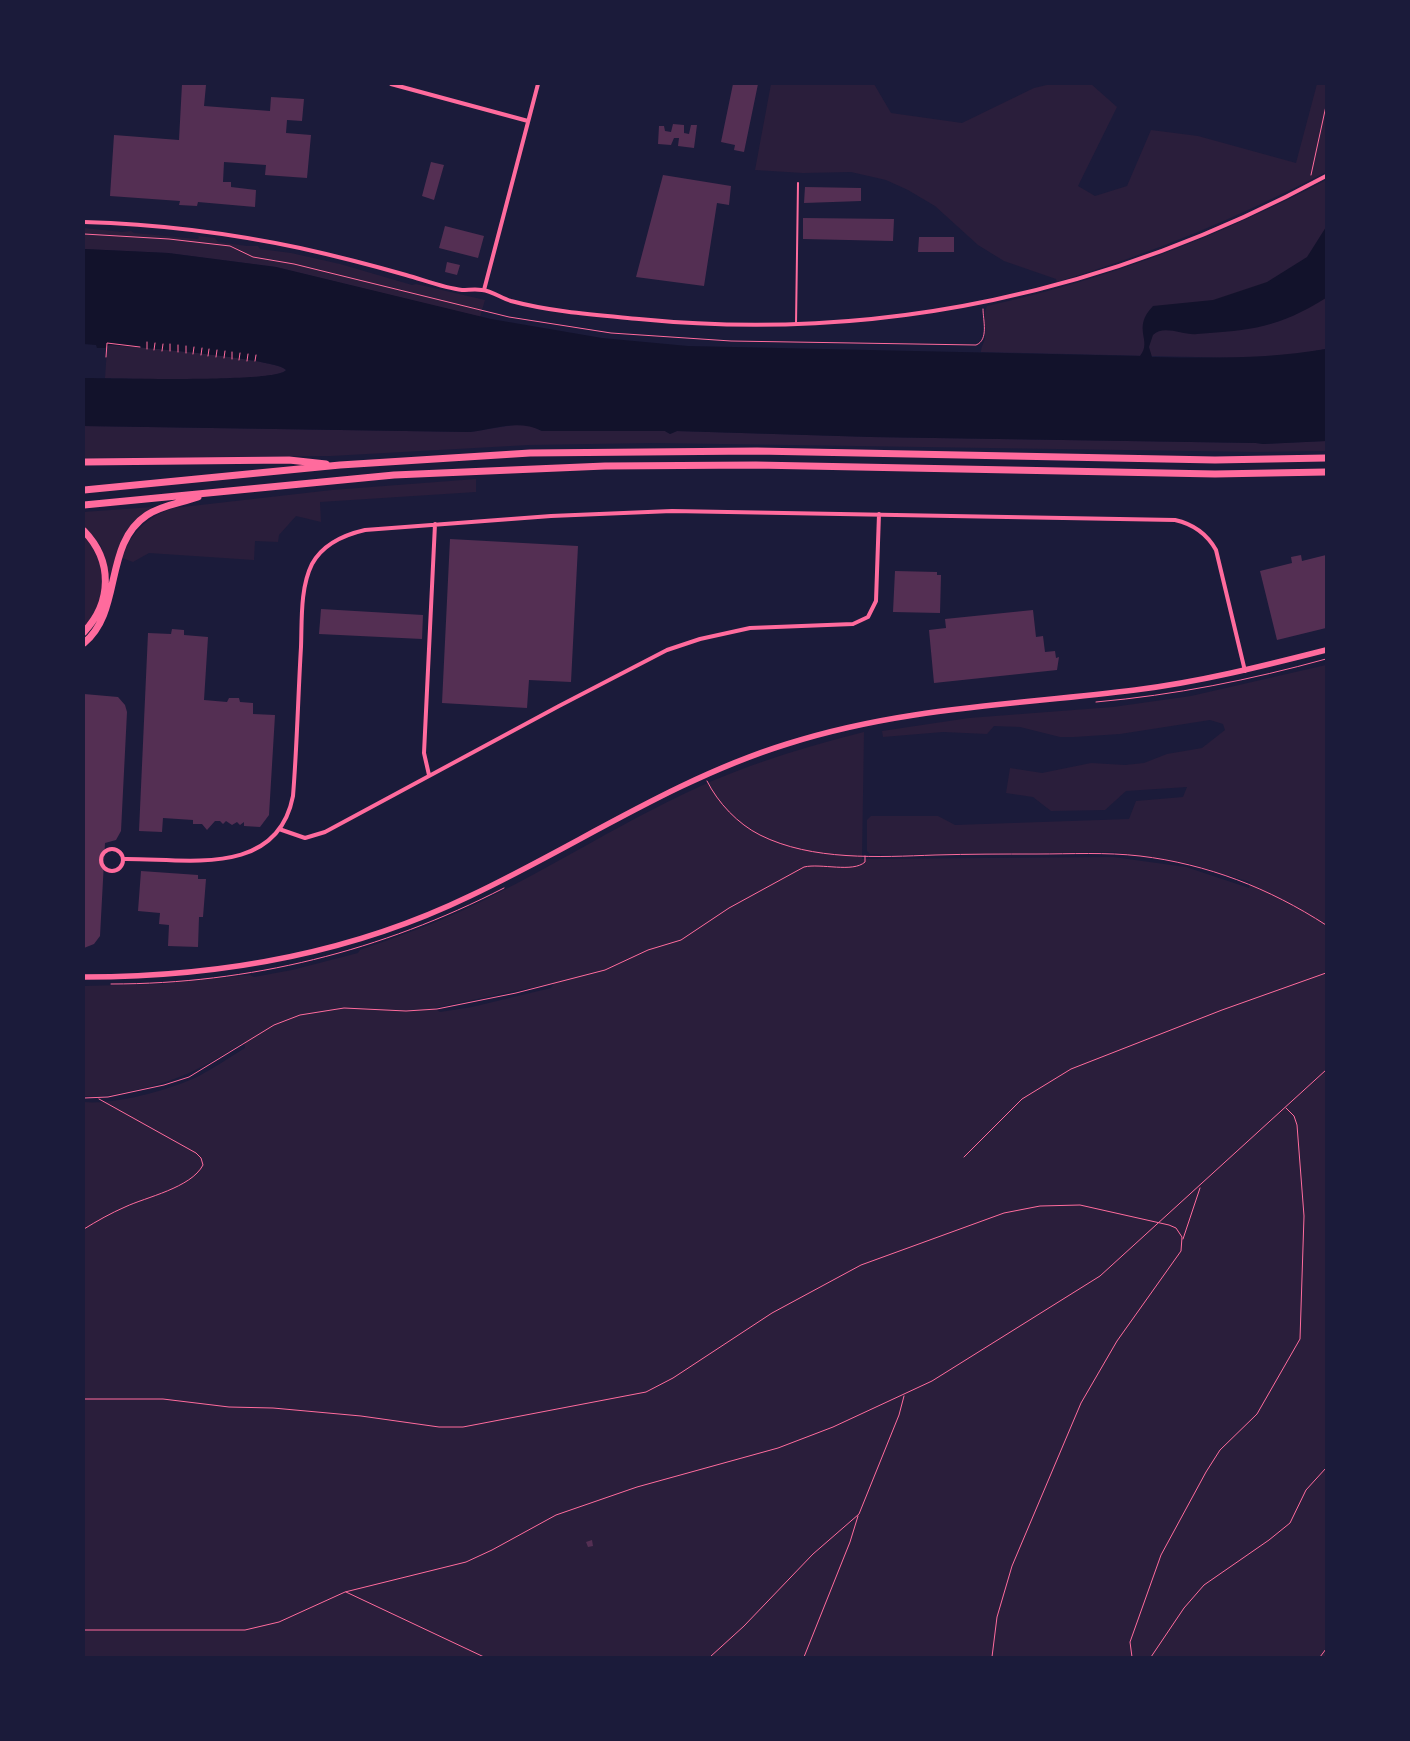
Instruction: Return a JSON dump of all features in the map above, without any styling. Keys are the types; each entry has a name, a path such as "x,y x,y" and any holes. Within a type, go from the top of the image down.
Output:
{"highway":[{"path":"84,490 340,465 520,454 662,451 1215,460 1326,458"},
{"path":"84,462 289,460 340,465"},
{"path":"84,505 394,475 605,466 795,466 1215,474 1326,472"},
{"path":"84,643 92,635 104,613 120,552 134,526 160,508 212,493"},
{"path":"84,531 100,552 106,576 102,603 95,620 84,632"}],"main road":[{"path":"84,977 154,976 221,970 284,960 369,937 469,897 690,782 759,753 833,730 928,712 1131,690 1245,671 1326,650"}],"street":[{"path":"391,84 528,121"},
{"path":"484,290 538,84"},
{"path":"84,222 165,227 252,238 332,255 457,289 484,290 513,302 601,315 704,324 796,324 878,320 983,302 1064,284 1146,258 1226,226 1326,176"},
{"path":"122,859 204,860 233,858 264,845 279,829 287,816 293,796 305,591 312,566 327,546 357,532 435,524 648,512 1169,519 1186,523 1202,532 1216,550 1245,671"},
{"path":"279,829 302,838 319,835 602,683 677,647 712,636 750,628 847,624 864,620 871,614 876,601 879,514"},
{"path":"430,775 424,754 435,524"},
{"path":"111,849 118,851 122,859 121,866 112,870 104,867 101,860 103,853 111,849"}],"lane":[{"path":"796,324 798,183"}],"path":[{"path":"1312,184 1311,170 1326,106"},
{"path":"84,234 154,238 230,246 249,256"},
{"path":"981,342 984,336 983,302"},
{"path":"147,342 147,349"},
{"path":"106,357 107,343 140,347"},
{"path":"154,350 155,343"},
{"path":"162,350 163,344"},
{"path":"170,344 170,352"},
{"path":"178,345 178,352"},
{"path":"186,346 186,353"},
{"path":"193,354 194,347"},
{"path":"201,355 202,348"},
{"path":"208,356 209,349"},
{"path":"216,357 217,350"},
{"path":"224,358 225,351"},
{"path":"232,352 232,359"},
{"path":"239,360 240,353"},
{"path":"247,360 248,354"},
{"path":"255,361 256,355"},
{"path":"1089,703 1187,692 1326,659"},
{"path":"707,782 734,815 760,835 815,850 865,856 1098,853 1151,858 1198,867 1251,884 1275,894 1326,924"},
{"path":"84,1098 98,1099 164,1085 188,1077 274,1025 300,1015 344,1008 406,1011 437,1010 524,991 605,970 648,950 681,940 738,903 804,867 818,865 858,867 865,862 865,856"},
{"path":"108,984 211,979 269,970 325,958 415,928 504,887"},
{"path":"964,1157 1022,1099 1071,1069 1209,1015 1326,973"},
{"path":"84,1630 255,1628 279,1622 345,1592 466,1562 563,1512 637,1487 778,1448 904,1395 958,1367 1083,1288 1121,1259 1326,1070"},
{"path":"84,1229 124,1207 178,1185 200,1170 203,1164 196,1153 98,1099"},
{"path":"1132,1657 1130,1642 1168,1539 1220,1450 1257,1414 1300,1339 1304,1192 1297,1125 1294,1116 1285,1108"},
{"path":"992,1657 997,1617 1012,1566 1081,1403 1129,1323 1176,1261 1181,1251 1182,1239 1200,1186"},
{"path":"84,1399 163,1399 229,1408 273,1408 361,1416 439,1427 463,1427 646,1392 668,1382 766,1317 860,1265 996,1215 1021,1209 1070,1204 1090,1206 1160,1222 1176,1228 1182,1239"},
{"path":"804,1657 850,1542 858,1514 899,1415 904,1395"},
{"path":"1151,1657 1184,1608 1204,1585 1270,1540 1290,1523 1306,1490 1326,1468"},
{"path":"710,1657 744,1626 814,1554 858,1514"},
{"path":"345,1592 484,1657"},
{"path":"1320,1657 1326,1649"}],"shaded area":[{"path":"771,84 874,84 891,113 962,123 1034,88 1051,84 1091,84 1117,107 1078,186 1095,196 1127,186 1151,130 1198,136 1296,163 1317,84 1326,84 1326,172 1227,219 1160,247 1057,282 1056,279 1004,261 978,245 935,206 886,180 851,172 803,173 755,170"},
{"path":"1326,180 1326,349 1288,356 1239,358 981,352 985,338 985,313 987,306 1076,283 1161,255 1244,220"},
{"path":"1326,227 1326,298 1279,322 1249,329 1197,334 1163,330 1153,335 1149,347 1152,357 1218,358 1283,355 1326,349 1326,441 1263,444 872,437 677,431 670,434 665,431 542,431 533,427 515,425 470,432 84,426 84,378 255,377 276,374 286,370 278,366 259,362 173,350 109,345 105,348 97,348 96,345 84,344 84,249 168,253 276,267 491,319 602,338 688,346 1140,356 1144,345 1144,321 1153,306 1213,300 1267,282 1307,257"},
{"path":"84,228 122,232 131,231 134,233 197,239 199,238 198,236 215,238 218,242 258,246 260,249 291,253 340,264 412,285 416,284 485,300 480,317 276,267 168,253 84,249"},
{"path":"109,345 173,350 233,358 278,366 286,370 277,374 232,379 105,378 107,349 105,348"},
{"path":"520,424 542,431 665,431 670,434 677,431 872,437 1263,444 1326,441 1326,451 1257,452 654,443 529,445 331,456 84,458 84,426 470,432"},
{"path":"476,479 476,492 320,502 321,522 296,516 279,535 278,542 255,541 254,560 149,553 133,562 122,558 130,540 148,520 174,508 332,490"},
{"path":"152,507 126,531 109,577 101,546 84,526 84,512"},
{"path":"84,536 98,560 103,582 98,604 84,628"},
{"path":"1326,665 1326,1657 84,1657 84,1102 126,1099 173,1086 199,1076 245,1048 244,1042 202,1067 159,1084 110,1095 84,1096 84,986 161,984 250,975 254,977 292,970 358,953 360,950 429,925 501,892 651,810 712,781 787,754 864,732 862,859 1113,857 1186,867 1249,888 1250,882 1187,863 1113,852 893,855 870,854 867,851 867,820 871,816 938,816 955,825 1129,819 1136,801 1183,797 1187,787 1126,791 1105,810 1051,811 1033,797 1006,793 1010,768 1042,773 1091,763 1125,765 1144,763 1167,754 1202,748 1225,730 1223,724 1210,720 1120,734 1074,737 1060,737 1020,727 994,726 987,734 943,732 883,737 882,731 969,718 1113,707 1191,696","holes":["554,983 551,988 472,1007 440,1012 434,1008"]}],"building":[{"path":"182,84 206,85 204,106 270,111 271,97 304,99 302,121 287,120 286,133 311,135 307,178 265,175 266,165 224,162 223,182 231,182 231,187 256,190 255,207 198,202 197,206 179,205 180,201 110,196 114,135 179,140"},
{"path":"733,84 758,84 744,152 734,150 735,145 721,142"},
{"path":"673,124 684,125 684,133 689,134 691,125 697,125 694,148 678,146 679,138 674,138 671,145 658,144 659,126 664,126 665,131 671,132"},
{"path":"431,162 444,165 434,200 422,196"},
{"path":"663,175 731,186 729,205 717,203 704,286 636,277"},
{"path":"805,187 861,188 861,201 804,203"},
{"path":"803,218 894,219 893,241 803,239"},
{"path":"445,226 484,236 478,258 439,248"},
{"path":"919,237 954,237 954,252 918,252"},
{"path":"447,262 460,265 457,275 445,272"},
{"path":"450,539 578,546 571,682 529,680 527,708 442,703"},
{"path":"1301,555 1302,561 1326,555 1326,628 1277,640 1260,571 1292,563 1291,557"},
{"path":"895,571 937,572 937,575 941,575 940,613 893,612"},
{"path":"321,609 423,615 422,639 319,634"},
{"path":"1033,610 1036,637 1043,636 1045,652 1055,651 1056,658 1059,657 1057,670 934,683 929,630 946,628 945,619"},
{"path":"172,629 184,630 184,635 208,637 204,700 227,702 229,698 239,698 240,702 253,703 253,714 275,715 269,815 260,827 244,826 244,822 240,825 237,822 232,825 226,821 223,824 220,821 215,821 207,830 202,824 193,824 193,820 163,818 162,832 139,831 148,633 171,634"},
{"path":"84,694 118,697 125,705 127,712 121,831 116,840 105,843 100,936 94,944 84,948"},
{"path":"141,871 198,875 198,879 206,879 203,917 199,917 198,947 168,946 169,925 159,924 160,913 138,911"},
{"path":"592,1540 593,1546 588,1547 586,1542"}]}
